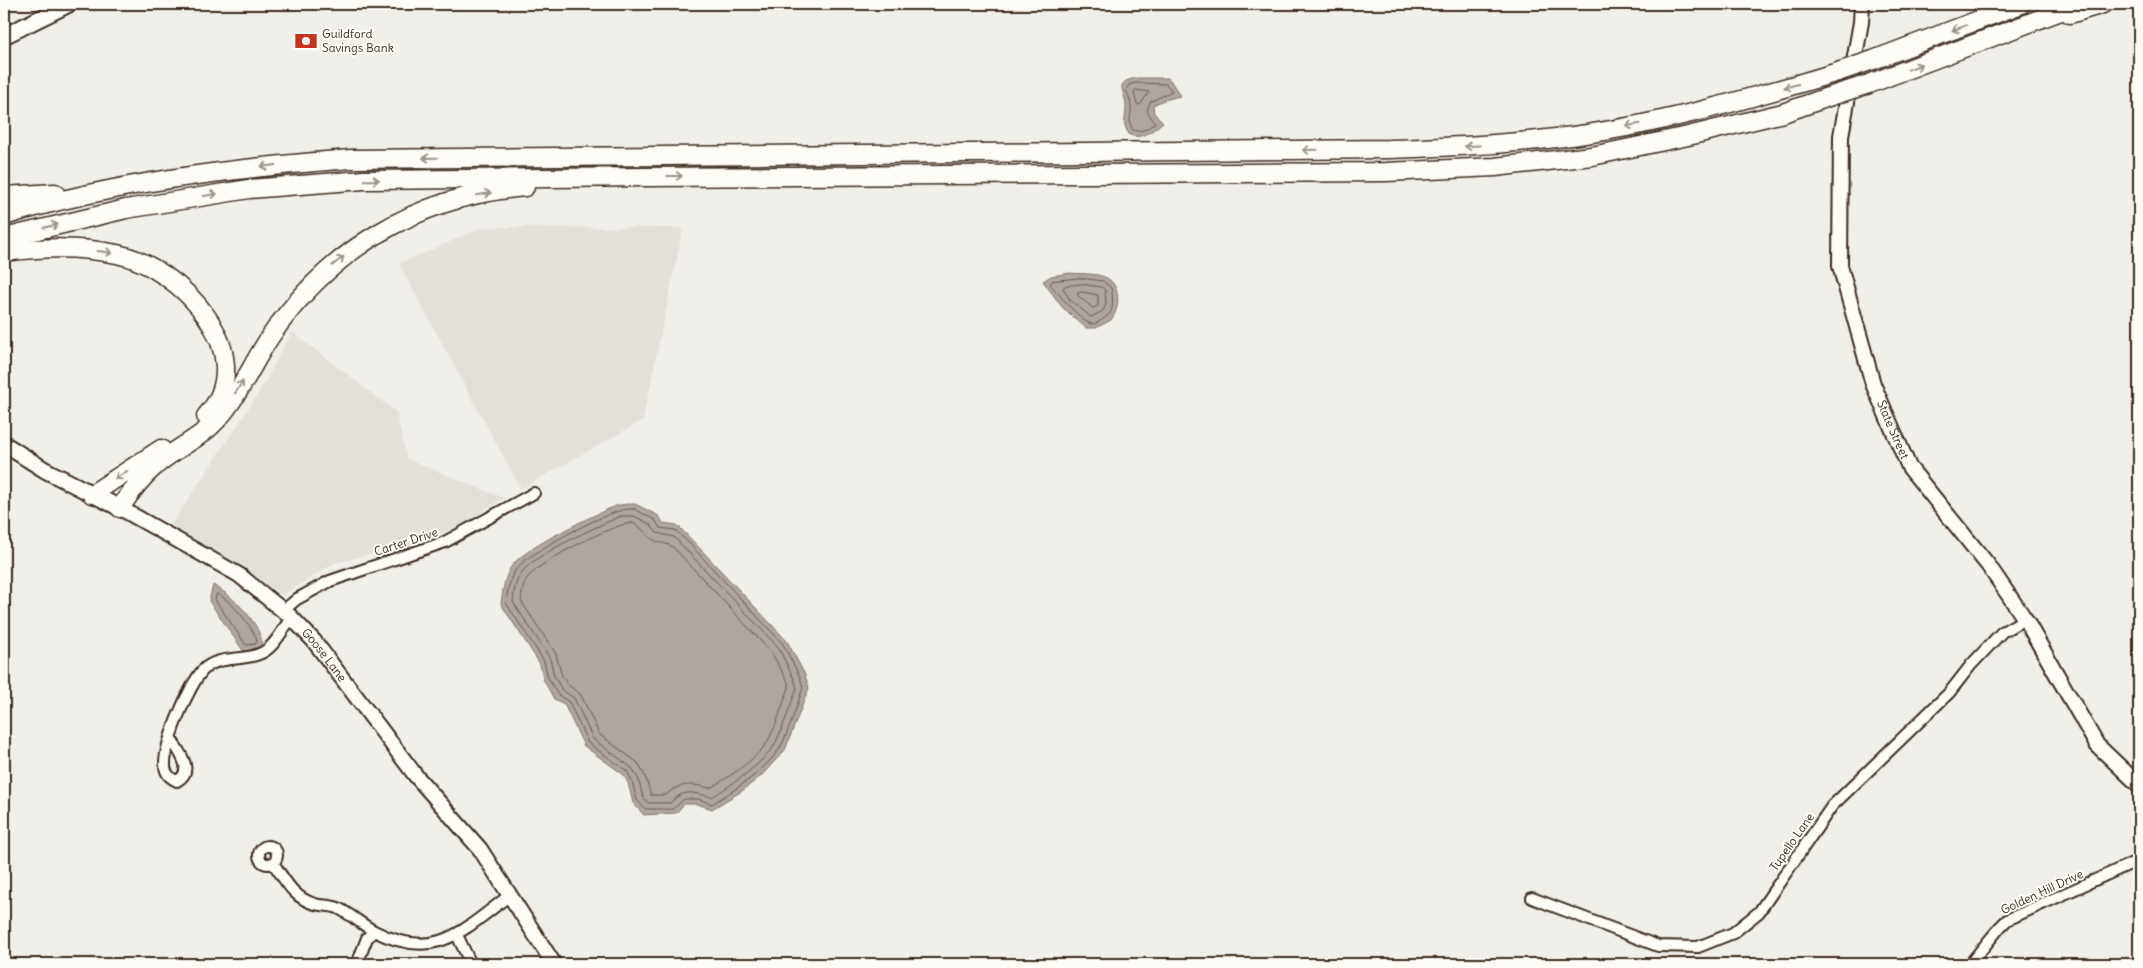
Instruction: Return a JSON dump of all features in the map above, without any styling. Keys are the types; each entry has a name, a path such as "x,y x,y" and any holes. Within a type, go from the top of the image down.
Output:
{"highway":[{"path":"1990,16 2016,4"},
{"path":"4,196 27,196 145,183 265,166 351,159 1379,150 1475,146 1558,138 1656,121 1739,102 1873,60 2020,4"},
{"path":"4,238 126,209 249,189 364,180 647,176 1386,172 1495,167 1592,156 1688,136 1782,113 1869,84 2079,4"},
{"path":"1981,42 2103,4"},
{"path":"120,508 135,486 154,466 197,437 218,420 295,302 323,273 356,246 393,224 417,213 465,197 520,188 647,176"},
{"path":"4,216 145,183"},
{"path":"4,252 31,249 77,249 118,254 149,266 177,284 201,307 216,331 224,359 224,383 214,407 196,426 92,494"}],"main road":[{"path":"4,36 69,4"},
{"name":"Goose Lane","path":"4,444 45,470 120,508"}],"street":[{"name":"State Street","path":"1862,4 1861,22 1842,136 1840,266 1873,384 1909,467 1988,565 2025,618 2097,745 2139,785"},
{"name":"Carter Drive","path":"170,737 186,700 204,668 218,662 252,657 268,649 287,613 297,599 330,580 444,542 534,493"},
{"name":"Goose Lane","path":"120,508 239,575 287,613 314,641 406,764 480,849 554,964"},
{"name":"Tupello Lane","path":"1532,898 1658,946 1698,946 1733,933 1759,912 1832,806 1949,693 1972,664 2002,632 2025,618"},
{"name":"Golden Hill Drive","path":"1970,964 2007,920 2139,860"},
{"path":"274,863 295,896 315,904 336,908 374,931 407,944 431,945 457,935 510,895"},
{"path":"357,964 367,938 374,931"},
{"path":"457,935 471,964"}],"shaded area":[{"path":"483,227 683,228 643,420 521,489 399,264"},
{"path":"292,332 396,412 407,459 504,498 463,524 424,541 335,563 282,595 171,525 258,394"}],"water":[{"path":"1136,78 1168,78 1180,96 1153,105 1154,113 1163,122 1152,131 1139,136 1130,135 1126,128 1126,102 1122,89 1124,83"},
{"path":"1070,273 1098,275 1110,280 1115,286 1118,300 1111,320 1096,328 1086,328 1062,307 1043,281 1051,276"},
{"path":"623,504 635,504 659,516 663,523 677,525 688,536 787,641 805,675 809,688 785,750 761,776 742,791 712,809 697,804 684,804 676,813 644,815 633,803 628,783 623,774 584,746 564,704 554,699 543,679 540,664 501,604 504,583 508,573 513,564 521,557 547,540 592,516"},
{"path":"213,585 238,603 252,620 258,630 262,648 244,652 209,601"}],"place":[{"name":"Guildford Savings Bank","path":"306,41"}]}
